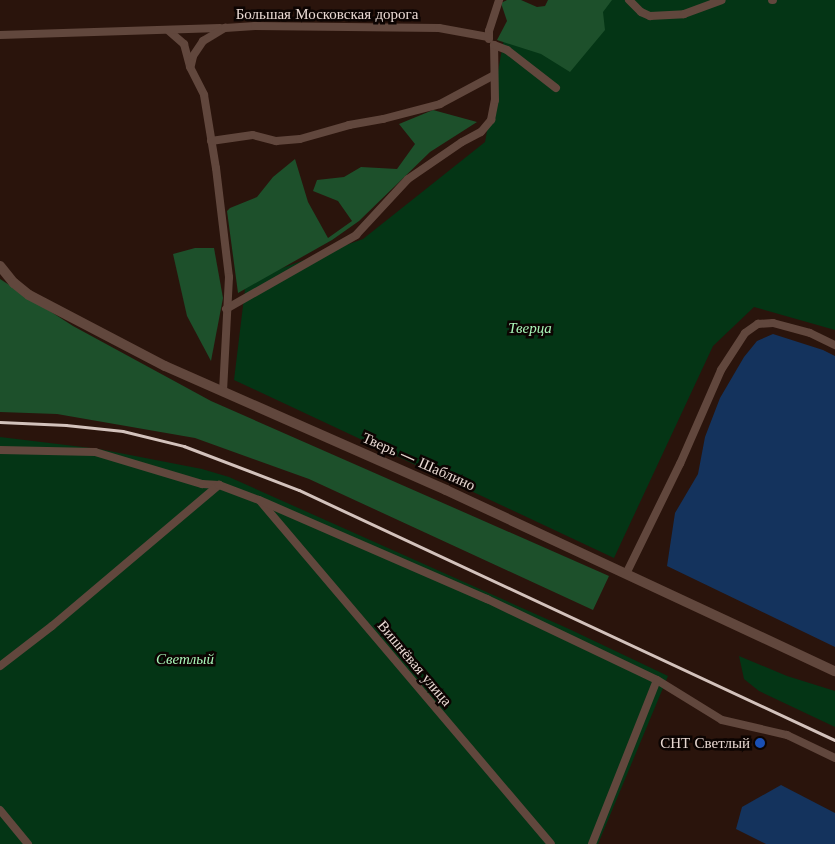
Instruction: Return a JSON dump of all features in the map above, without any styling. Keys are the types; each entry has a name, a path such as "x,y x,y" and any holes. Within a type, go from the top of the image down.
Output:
{"street":[{"path":"499,0 488,37 494,45 506,50 556,88"},
{"path":"629,0 641,12 650,16 684,14 722,0"},
{"name":"Большая Московская дорога","path":"0,35 169,31 255,26 439,28 488,37"},
{"name":"Большая Московская дорога","path":"190,68 193,56 203,41 225,28"},
{"path":"169,31 184,44 190,68 204,95 211,141 229,277 223,391"},
{"path":"226,309 356,235 408,179 462,142 481,132 493,116 495,100 494,45"},
{"path":"211,141 253,135 276,141 300,139 349,125 383,119 440,104 494,74"},
{"name":"Тверь — Шаблино","path":"0,266 14,283 29,295 165,366 419,478 835,671"},
{"path":"626,574 680,464 721,370 745,333 758,324 773,323 810,333 835,345"},
{"path":"0,450 94,452 202,484 219,485 259,500 487,599 657,680 722,720 787,735 835,758"},
{"path":"0,666 52,626 219,485"},
{"name":"Вишнёвая улица","path":"259,500 550,844"},
{"path":"592,844 657,680"},
{"path":"0,810 28,844"}],"green space":[{"path":"507,0 521,0 537,7 545,6 548,0 612,0 603,12 605,30 570,72 541,54 497,40 507,21 501,3"},
{"name":"Тверца","path":"586,0 835,0 835,330 754,307 713,346 614,558 234,380 246,281 363,239 485,142 505,33"},
{"path":"433,110 477,122 430,152 359,221 332,240 238,293 227,211 230,208 257,197 273,177 295,159 308,202 328,238 352,221 338,201 313,191 317,180 344,177 361,167 397,169 415,144 399,124"},
{"path":"195,248 214,248 223,298 211,361 187,316 173,254"},
{"path":"0,279 73,326 211,401 609,576 593,610 309,479 195,438 57,414 0,412"},
{"name":"Светлый","path":"0,437 99,449 202,469 229,477 569,629 668,676 598,844 0,844"},
{"path":"739,656 787,676 835,691 835,727 759,691 744,679"}],"water":[{"path":"773,334 823,350 835,356 835,647 667,566 675,513 698,474 705,437 720,398 744,357 757,341"},
{"path":"781,785 835,813 835,844 766,844 736,829 742,807"}],"railway":[{"path":"0,422 66,425 123,431 184,446 299,490 835,740"}],"place":[{"name":"СНТ Светлый","path":"760,743"}]}
